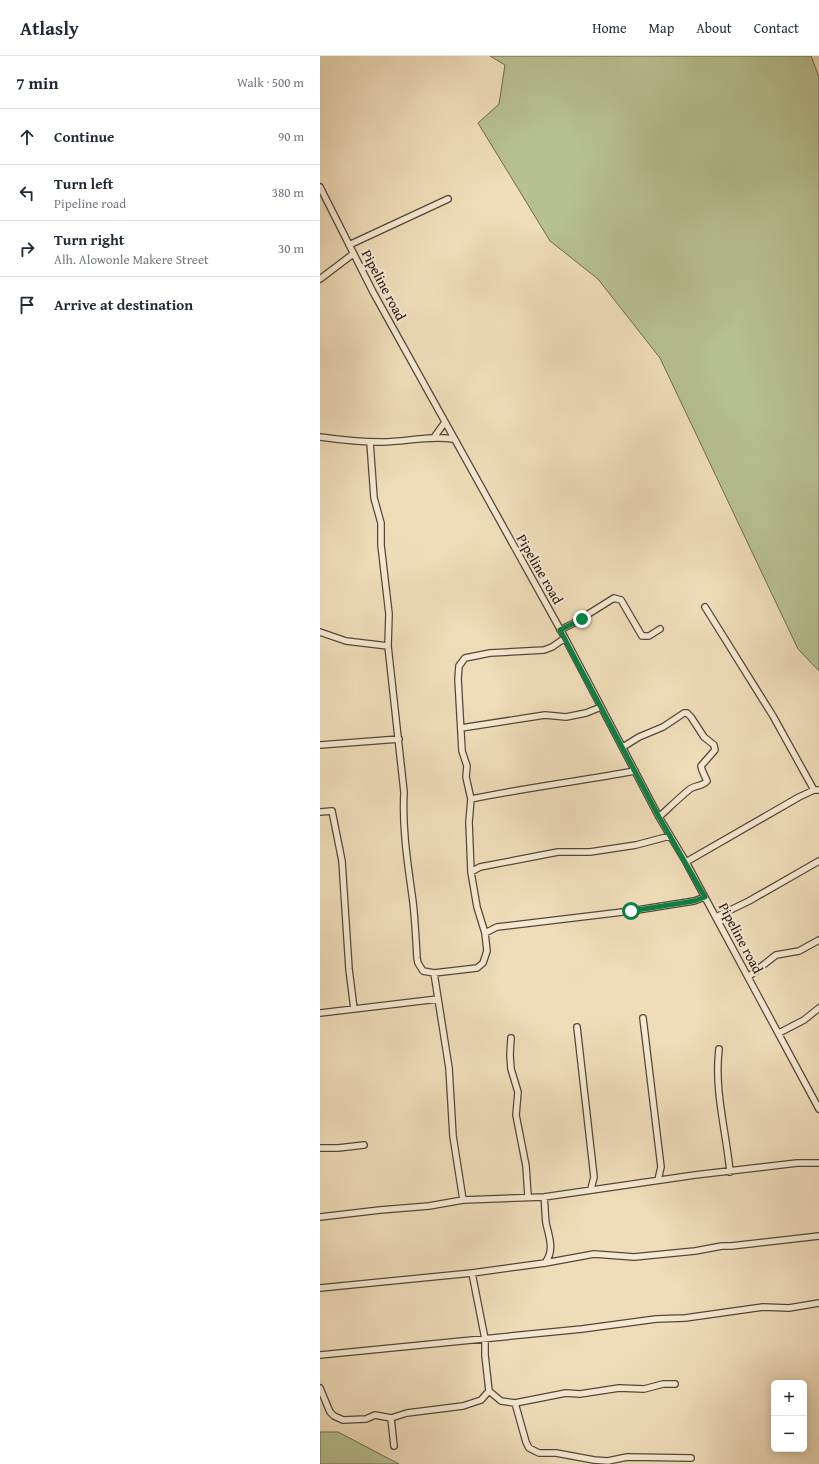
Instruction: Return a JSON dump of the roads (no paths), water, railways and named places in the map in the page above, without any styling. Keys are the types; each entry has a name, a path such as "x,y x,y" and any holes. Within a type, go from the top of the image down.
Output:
{"street":[{"name":"Pipeline road","path":"320,187 353,254 453,439 560,630 566,638 659,817 686,862 819,1109"},
{"path":"349,245 448,199"},
{"path":"320,279 353,254"},
{"path":"435,436 445,422"},
{"path":"320,437 359,442 405,440 435,436 453,439"},
{"path":"370,442 374,498 381,523 381,545 389,614 388,646 404,792 403,829 413,903 417,958 423,971 434,973 477,968 483,963 487,951 485,933 477,907 471,872 469,822 471,799 466,777 467,766 462,750 458,679 459,666 465,658 490,653 544,650 552,648 566,638"},
{"path":"560,630 578,621 614,598 621,600 642,636 649,636 660,629"},
{"path":"686,862 817,790 705,607"},
{"path":"320,632 346,641 388,646"},
{"path":"461,728 544,715 566,717 586,713 602,707"},
{"path":"623,747 639,737 663,727 678,716 687,713 704,737 714,745 715,750 702,766 702,770 707,781 706,783 699,787 692,787 679,797 675,804 659,817"},
{"path":"320,745 399,739"},
{"path":"471,799 514,790 559,785 635,771"},
{"path":"320,812 332,811 342,861 349,969 354,1009"},
{"path":"471,872 480,868 551,853 590,852 636,845 670,836"},
{"path":"716,917 749,901 819,861"},
{"path":"485,933 497,927 631,911 694,901 705,897"},
{"path":"748,977 776,955 799,951 819,940"},
{"path":"434,973 450,1068 453,1136 463,1200"},
{"path":"320,1013 438,999"},
{"path":"779,1033 804,1020 819,1008"},
{"path":"643,1018 660,1167 658,1180"},
{"path":"577,1027 594,1177 591,1189"},
{"path":"511,1038 511,1069 518,1092 516,1115 526,1166 528,1196"},
{"path":"719,1049 716,1071 720,1109 726,1139 730,1172"},
{"path":"320,1148 338,1148 364,1145"},
{"path":"320,1217 429,1206 463,1200 528,1196 544,1197 658,1180 797,1163 819,1163"},
{"path":"544,1197 546,1221 551,1245 550,1258 545,1263"},
{"path":"320,1288 472,1273 545,1263 594,1254 623,1256 654,1255 819,1236"},
{"path":"472,1273 485,1339 485,1355 489,1391 501,1401 515,1403 566,1393 580,1394 619,1388 644,1389 663,1384 675,1384"},
{"path":"320,1355 582,1329 660,1318 685,1318 763,1307 789,1308 819,1303"},
{"path":"320,1388 330,1412 338,1418 366,1419 380,1415 391,1418 407,1413 463,1406 481,1400 489,1391"},
{"path":"515,1403 526,1442 529,1448 539,1452 556,1452 594,1460 642,1457 691,1458"},
{"path":"391,1418 394,1446"}]}
